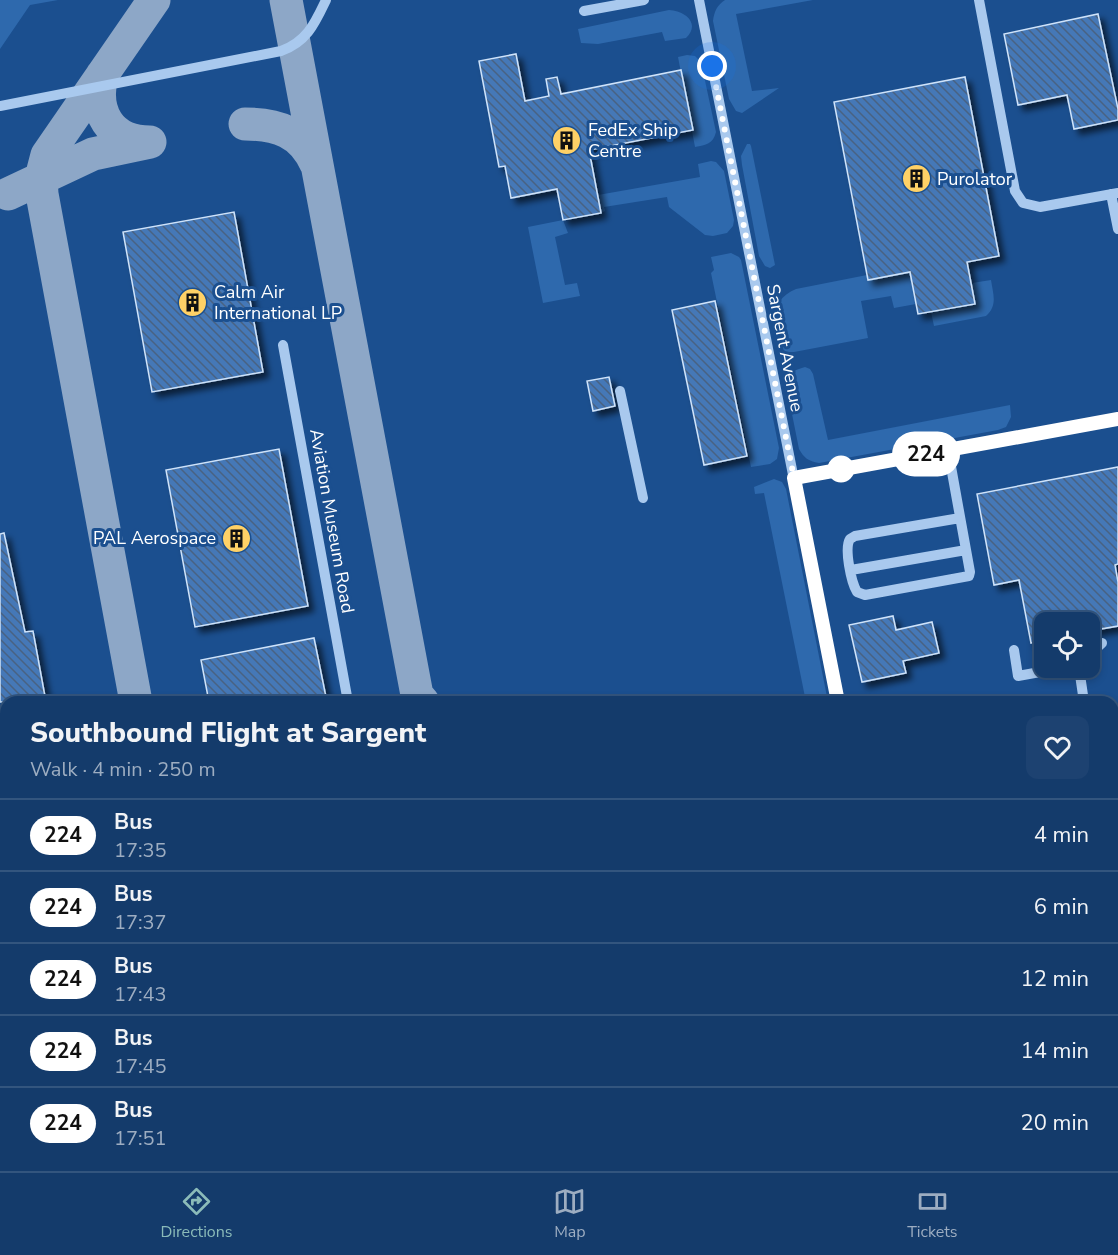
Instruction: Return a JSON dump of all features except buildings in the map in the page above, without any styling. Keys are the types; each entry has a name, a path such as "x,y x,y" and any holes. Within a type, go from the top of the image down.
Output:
{"street":[{"path":"0,106 281,51 301,41 310,31 326,0"},
{"path":"584,11 644,0"},
{"name":"Sargent Avenue","path":"699,0 837,696"},
{"path":"979,0 1016,191 1023,203 1040,207 1114,193 1118,229"},
{"name":"Aviation Museum Road","path":"282,345 347,696"},
{"path":"620,391 643,498"},
{"path":"794,478 1118,419"},
{"path":"948,450 970,572 969,576 866,595 857,592 847,543 855,536 960,518"},
{"path":"851,570 966,550"},
{"path":"1014,650 1018,676 1034,673"},
{"path":"1080,678 1083,696"}],"shaded area":[{"path":"0,0 58,0 30,5 0,49"},
{"path":"725,0 813,0 736,14 752,91 779,88 742,113 736,111 729,99 713,21 716,9"},
{"path":"669,10 681,13 689,19 692,27 686,38 665,41 662,32 598,44 581,43 578,29"},
{"path":"695,56 701,62 716,132 708,143 695,147 678,57"},
{"path":"747,144 751,146 775,265 770,268 765,266 759,256 742,165 741,156"},
{"path":"716,162 724,171 734,220 733,226 727,233 705,235 669,207 667,197 604,207 605,211 601,213 598,195 700,177 698,164"},
{"path":"563,220 568,233 555,237 565,285 577,283 580,296 543,303 528,227"},
{"path":"731,253 741,260 779,448 777,459 770,464 751,467 711,273 714,270 711,257"},
{"path":"910,272 916,304 894,308 891,296 861,301 868,338 794,352 786,352 780,345 775,323 777,305 790,292 867,275 868,280"},
{"path":"991,280 993,303 986,316 934,326 931,312 974,302 972,283"},
{"path":"805,367 813,374 828,440 1010,405 1011,417 1006,427 998,430 819,463 807,459 799,449 786,384 792,372"},
{"path":"774,479 782,482 786,489 827,696 805,696 764,493 755,494 754,487"}],"taxiway":[{"path":"135,696 42,194 41,178 47,155 154,0"},
{"path":"286,0 418,696"},
{"path":"102,75 100,101 107,122 124,137 150,142"},
{"path":"245,124 278,128 296,137 304,144 316,164"},
{"path":"8,194 93,154 150,142"}],"bus line":[{"name":"224","path":"837,696 794,478 1118,419"}],"place":[{"name":"FedEx Ship Centre","path":"567,140"},
{"name":"Purolator","path":"916,179"},
{"name":"Calm Air International LP","path":"193,302"},
{"name":"PAL Aerospace","path":"237,538"}],"route":[{"path":"712,66 794,478 841,469"}]}
